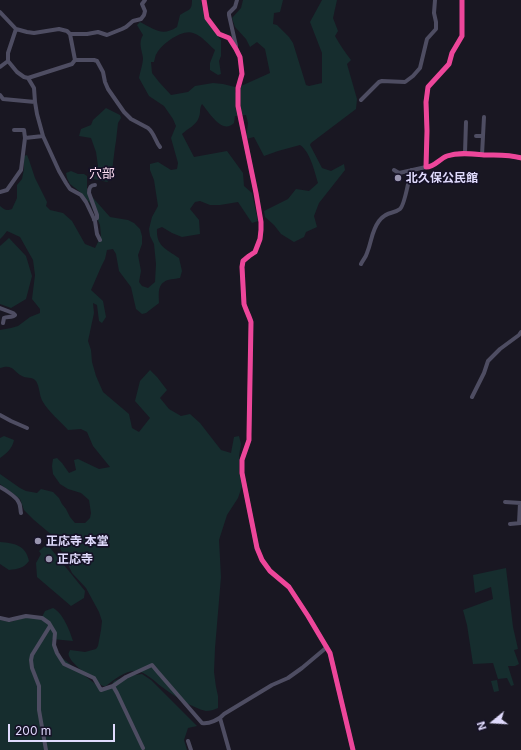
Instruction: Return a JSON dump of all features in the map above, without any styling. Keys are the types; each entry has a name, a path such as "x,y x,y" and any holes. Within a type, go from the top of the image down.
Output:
{"street":[{"path":"0,12 16,29 34,33 59,29 67,31 70,34 98,32 107,35 126,27 133,21 141,19 145,11 142,4 145,0"},
{"path":"204,0 207,18 219,34 229,38 240,57 242,74 238,88 238,106 261,222 260,239 255,252 243,261 242,267 244,304 251,322 249,440 242,460 242,473 257,548 262,560 270,571 289,587 330,653 353,750"},
{"path":"236,49 228,15 235,7 237,0"},
{"path":"361,100 379,82 405,82 420,68 427,39 436,29 434,0"},
{"path":"426,167 426,102 428,87 449,64 452,53 462,36 462,0"},
{"path":"16,29 8,53 8,61 17,72 28,78 34,88 37,114 43,136 59,172 70,189 81,195 86,202 94,220 100,240"},
{"path":"70,34 75,60"},
{"path":"28,78 72,64 75,60 97,61 103,72 108,89 124,112 151,130 156,143 160,147"},
{"path":"0,67 8,61"},
{"path":"0,95 3,100 35,102"},
{"path":"482,155 484,117"},
{"path":"465,154 466,122"},
{"path":"0,192 7,190 21,170 26,138 24,130 14,130"},
{"path":"26,138 43,136"},
{"path":"476,136 483,136"},
{"path":"394,170 399,173 434,165 441,159 455,154 510,155 521,158"},
{"path":"361,264 367,254 373,232 380,220 387,214 400,210 402,207 411,170"},
{"path":"94,220 97,218 97,215 89,193 90,186 96,185"},
{"path":"0,308 15,315 4,318 3,323"},
{"path":"472,397 484,374 488,361 521,332"},
{"path":"0,414 27,428"},
{"path":"0,487 18,500 21,506 21,513"},
{"path":"505,502 521,503 520,524 510,524"},
{"path":"0,618 9,620 26,616 42,618 49,623 54,633 54,645 64,664 94,678 101,690 113,686 126,677 152,665 202,723 206,724 220,718 224,714 272,685 288,678 327,647"},
{"path":"46,750 39,710 39,686 32,668 31,660 32,655 50,626"},
{"path":"113,686 143,748"},
{"path":"220,718 229,750"},
{"path":"188,741 191,750"}],"green space":[{"path":"192,0 201,0 202,7 210,26 221,40 221,56 219,61 221,74 218,75 210,70 210,63 215,50 205,40 193,33 188,32 178,35 160,49 156,54 154,62 151,62 152,73 171,95 188,92 195,86 213,83 235,87 235,93 241,86 270,73 265,49 257,42 250,47 246,39 235,27 232,18 241,8 243,0 283,0 280,12 274,13 273,24 277,25 293,43 306,85 309,86 322,83 322,53 310,22 322,0 337,0 333,18 338,31 335,36 351,60 347,64 357,99 356,109 310,145 322,168 331,171 344,164 345,170 319,203 314,216 317,227 306,232 304,237 294,242 281,234 265,217 264,211 288,199 296,189 309,191 318,183 312,162 307,152 300,145 264,156 254,137 246,139 248,123 246,115 235,116 234,123 229,126 225,126 216,121 202,104 198,120 182,134 194,157 227,151 243,173 244,186 252,193 258,221 252,223 238,202 210,205 200,201 195,202 190,209 199,220 200,234 182,237 162,227 157,229 157,235 160,243 179,258 182,271 180,278 167,280 160,286 159,303 146,313 142,314 136,309 131,287 119,271 116,254 113,249 107,250 105,259 91,290 103,301 106,317 102,323 99,321 97,305 93,303 94,313 88,341 96,376 103,392 129,414 132,428 139,432 150,418 135,401 140,381 150,370 167,390 160,398 169,409 181,416 190,414 200,423 221,450 231,453 234,437 239,436 241,444 239,471 242,486 238,498 227,515 219,540 221,577 214,672 218,696 218,708 206,711 183,701 147,675 140,672 128,672 106,686 103,686 74,664 69,656 70,650 85,652 96,649 98,646 102,621 99,612 86,588 72,573 53,536 24,510 20,499 0,484 0,474 26,491 37,493 41,489 53,492 59,498 75,523 85,523 90,518 91,513 89,500 81,493 68,489 60,484 53,474 53,459 57,458 69,473 76,470 74,460 78,459 99,469 110,467 93,446 87,432 81,429 68,430 48,409 42,400 37,383 34,379 24,377 10,367 0,368 0,330 18,326 30,317 40,313 40,309 32,299 35,275 33,260 20,237 7,231 0,239 0,206 6,210 12,209 17,198 17,185 22,179 24,156 27,155 35,178 47,202 46,206 50,210 63,213 72,221 85,244 95,248 101,236 100,225 90,203 70,184 66,173 71,171 78,174 84,174 87,176 87,191 110,217 128,220 140,229 142,244 138,255 141,271 139,282 142,286 148,288 155,282 156,264 154,244 150,236 149,229 152,217 158,206 150,164 158,162 171,170 177,169 178,163 171,138 176,126 164,106 149,96 139,78 143,60 141,44 143,35 137,25 140,22 162,32 172,30 177,27 180,15 189,10 191,7"},
{"path":"106,108 120,115 121,118 118,123 111,179 107,182 94,179 91,174 98,166 96,152 91,138 79,136 81,129 91,125 93,120"},
{"path":"9,238 26,256 32,276 26,299 11,308 0,304 0,246"},
{"path":"4,436 14,440 9,450 0,458 0,438"},
{"path":"0,542 19,546 25,551 29,561 20,568 9,570 0,564"},
{"path":"47,544 85,591 84,598 71,606 37,577 36,563 41,554 39,551"},
{"path":"506,568 513,627 518,649 514,650 519,664 515,666 508,666 514,685 511,686 507,678 498,679 493,663 473,664 467,625 463,610 493,599 491,587 475,593 473,575"},
{"path":"53,608 57,610 63,618 73,641 52,639 53,646 61,657 103,690 110,687 114,681 127,676 142,674 151,680 197,726 188,728 184,740 187,750 0,750 0,620 10,622 27,617 41,619 45,611"},
{"path":"497,680 499,691 494,692 491,681"}],"cycle path":[{"path":"204,0 207,18 219,34 229,38 240,57 242,74 238,88 238,106 261,222 260,239 255,252 243,261 242,267 244,304 251,322 249,440 242,460 242,473 257,548 262,560 270,571 289,587 330,653 353,750"},
{"path":"462,0 462,36 452,53 449,64 428,87 426,102 426,167 432,166 447,156 456,154 503,155 521,158"}],"place":[{"name":"北久保公民館","path":"398,178"},
{"name":"正応寺 本堂","path":"38,541"},
{"name":"正応寺","path":"49,559"}],"district":[{"name":"穴部","path":"102,174"}]}
